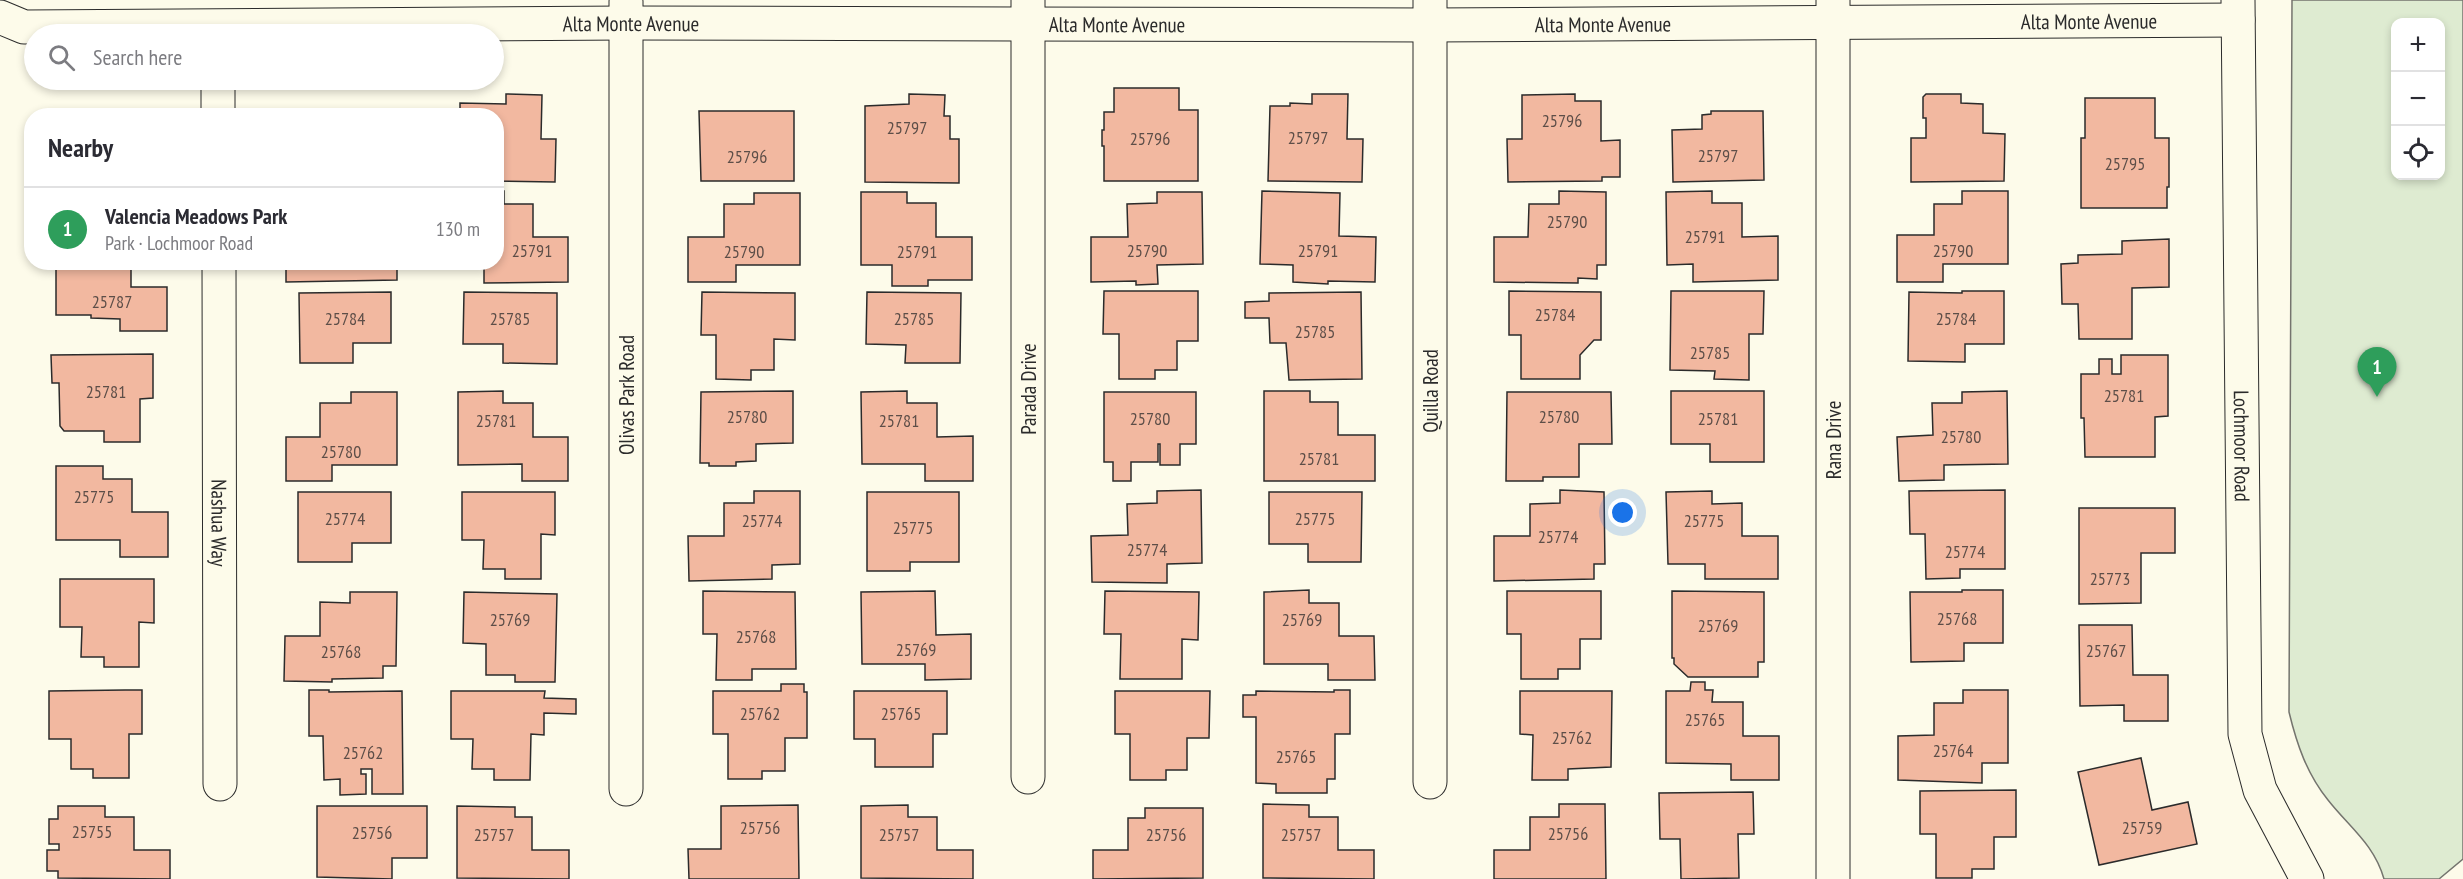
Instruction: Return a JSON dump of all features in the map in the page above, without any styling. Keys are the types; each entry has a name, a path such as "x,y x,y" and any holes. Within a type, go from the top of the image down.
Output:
{"street":[{"name":"Alta Monte Avenue","path":"107,24 626,11 1430,13 2238,10"},
{"name":"Lochmoor Road","path":"2238,10 2245,734 2260,790 2307,879"},
{"name":"Olivas Park Road","path":"626,11 626,789"},
{"name":"Parada Drive","path":"1028,12 1028,777"},
{"name":"Rana Drive","path":"1833,12 1833,879"},
{"name":"Quilla Road","path":"1430,13 1430,782"},
{"name":"Alta Monte Avenue","path":"0,17 24,27"},
{"path":"218,90 218,108"},
{"name":"Nashua Way","path":"219,270 220,784"}],"green space":[{"path":"2292,0 2463,0 2463,859 2439,879 2384,879 2368,846 2328,800 2314,780 2299,747 2289,712"}],"building":[{"path":"1114,88 1179,88 1179,110 1198,110 1198,181 1104,181 1102,130 1104,130 1104,112 1114,112"},
{"path":"506,94 542,95 541,139 556,139 555,182 504,181 504,108 460,108 460,103 506,104"},
{"path":"909,94 945,95 944,116 950,116 950,139 959,139 959,183 865,182 865,106 909,104"},
{"path":"1312,94 1348,94 1347,139 1363,139 1362,182 1268,181 1270,106 1290,106 1290,103 1312,104"},
{"path":"1575,94 1575,101 1601,101 1601,141 1620,140 1620,177 1602,177 1602,181 1508,182 1507,139 1522,139 1522,95"},
{"path":"1926,94 1961,94 1961,103 1983,104 1983,133 2005,134 2004,181 1911,182 1911,138 1926,138 1923,97"},
{"path":"2085,98 2155,98 2155,138 2169,138 2167,208 2081,208 2081,138 2085,138"},
{"path":"699,111 794,111 794,181 701,181"},
{"path":"1711,111 1763,111 1764,180 1673,182 1672,130 1702,129 1702,115 1711,114"},
{"path":"1262,191 1340,193 1339,236 1376,237 1375,282 1328,281 1328,284 1293,282 1293,265 1260,264"},
{"path":"1559,191 1606,192 1606,265 1597,265 1597,279 1578,278 1578,283 1494,282 1494,237 1528,237 1529,204 1559,204"},
{"path":"1712,191 1712,203 1742,203 1742,237 1778,236 1778,280 1693,282 1693,264 1667,265 1666,192"},
{"path":"1962,191 2008,191 2008,264 1943,264 1943,282 1897,282 1897,235 1934,235 1934,204 1962,204"},
{"path":"861,192 907,192 907,203 936,203 936,237 972,237 972,280 928,280 928,286 892,286 892,265 861,265"},
{"path":"1157,192 1202,192 1203,264 1157,265 1158,284 1136,285 1136,281 1091,282 1091,237 1128,237 1127,204 1157,203"},
{"path":"754,193 800,193 800,265 736,265 736,282 688,282 688,237 724,237 724,204 754,204"},
{"path":"504,204 533,204 533,237 568,237 568,282 484,283 484,270 504,270"},
{"path":"2169,239 2169,287 2132,288 2132,339 2079,339 2078,304 2062,304 2061,264 2078,263 2078,255 2122,254 2122,241"},
{"path":"56,270 131,270 131,287 167,287 167,331 120,331 120,319 91,318 91,315 56,315"},
{"path":"286,270 397,270 397,280 286,282"},
{"path":"1104,291 1198,291 1198,341 1177,341 1177,370 1155,370 1155,379 1119,379 1119,334 1103,334"},
{"path":"1509,291 1601,292 1601,340 1594,340 1580,355 1580,379 1521,379 1521,335 1509,335"},
{"path":"1671,291 1764,291 1763,334 1749,334 1749,380 1714,379 1715,371 1670,370"},
{"path":"1962,291 2004,291 2004,344 1965,344 1965,362 1908,361 1909,292 1962,293"},
{"path":"391,292 391,343 353,343 353,363 300,363 299,293"},
{"path":"464,292 557,293 557,364 503,363 503,344 463,344"},
{"path":"702,292 795,293 795,340 774,339 774,370 751,370 751,380 716,379 716,335 701,335"},
{"path":"867,292 961,293 960,363 905,363 906,345 866,344"},
{"path":"1361,292 1362,379 1289,380 1286,343 1270,343 1269,318 1245,318 1245,302 1269,301 1269,293"},
{"path":"153,354 153,398 140,399 140,442 104,442 104,431 64,431 60,426 59,383 52,383 51,355"},
{"path":"2121,355 2168,355 2168,416 2155,417 2155,457 2085,457 2084,418 2081,418 2081,374 2099,374 2099,359 2112,359 2112,374 2121,374"},
{"path":"503,391 503,403 533,403 533,437 568,437 568,481 522,481 522,464 458,465 458,392"},
{"path":"793,391 793,443 756,444 756,461 736,462 736,466 709,466 709,463 700,463 701,392"},
{"path":"907,391 907,403 937,403 937,437 973,436 973,481 925,481 925,464 862,464 861,392"},
{"path":"1264,391 1310,391 1310,402 1338,402 1338,435 1375,435 1375,481 1264,481"},
{"path":"1671,391 1764,391 1764,462 1710,462 1710,444 1671,444"},
{"path":"2007,391 2008,464 1944,465 1944,480 1899,481 1897,437 1933,435 1932,403 1962,403 1962,392"},
{"path":"351,392 397,392 397,465 332,465 332,481 286,481 286,437 320,437 320,403 351,403"},
{"path":"1104,392 1196,392 1196,444 1180,444 1180,465 1160,465 1160,444 1158,444 1158,462 1131,462 1131,481 1113,481 1113,462 1104,462"},
{"path":"1507,392 1611,392 1612,444 1579,444 1579,477 1543,477 1543,481 1506,481"},
{"path":"56,466 103,466 103,479 132,479 132,512 168,512 168,557 120,557 120,540 56,540"},
{"path":"1201,490 1202,563 1167,564 1167,583 1092,582 1091,536 1128,535 1127,504 1157,503 1157,491"},
{"path":"1560,490 1604,492 1605,564 1594,564 1594,579 1494,581 1494,536 1530,536 1530,504 1560,503"},
{"path":"2005,490 2005,569 1960,569 1960,578 1926,579 1925,534 1910,534 1909,491"},
{"path":"754,491 800,491 800,564 772,565 772,579 689,581 688,536 724,536 724,503 754,503"},
{"path":"1712,491 1712,504 1742,503 1742,536 1778,536 1778,579 1705,579 1705,564 1668,564 1666,492"},
{"path":"298,492 391,492 391,543 352,543 352,562 298,562"},
{"path":"462,492 555,492 555,535 541,534 541,579 505,579 505,569 483,569 484,540 462,540"},
{"path":"867,492 959,492 959,562 910,562 910,571 867,571"},
{"path":"1269,492 1362,492 1361,562 1308,562 1308,544 1269,544"},
{"path":"2079,508 2175,508 2175,553 2141,553 2141,603 2079,604"},
{"path":"60,579 154,579 154,623 139,622 139,667 104,667 104,657 81,657 82,627 60,627"},
{"path":"1309,590 1309,603 1339,603 1339,636 1374,636 1375,680 1328,680 1328,664 1264,664 1264,592"},
{"path":"1962,590 2003,590 2003,643 1964,643 1964,661 1911,662 1910,592 1962,592"},
{"path":"703,591 795,592 796,669 752,669 752,680 716,680 717,634 703,634"},
{"path":"935,591 936,635 971,634 971,679 925,680 925,664 862,664 861,592"},
{"path":"1105,591 1199,592 1198,640 1182,639 1182,679 1120,679 1121,634 1104,634"},
{"path":"1507,591 1601,591 1601,639 1580,639 1580,669 1558,669 1558,679 1521,679 1521,634 1507,634"},
{"path":"1672,591 1764,592 1764,662 1758,662 1758,677 1688,677 1674,664 1674,658 1672,658"},
{"path":"350,592 397,592 396,666 383,666 383,678 332,679 332,682 284,681 285,636 320,636 320,602 350,603"},
{"path":"464,592 557,594 555,682 515,682 515,675 486,675 486,644 463,643"},
{"path":"2079,625 2132,625 2133,675 2168,675 2168,721 2124,721 2124,705 2080,706"},
{"path":"1691,682 1705,682 1705,690 1713,690 1712,702 1743,702 1743,736 1779,736 1779,780 1731,780 1731,764 1666,763 1666,691 1690,691"},
{"path":"781,684 804,684 804,692 807,692 807,738 785,738 785,771 762,771 762,779 728,779 728,734 713,734 713,691 781,691"},
{"path":"142,690 142,734 129,734 129,778 93,778 93,769 71,769 71,739 49,739 49,691"},
{"path":"309,690 402,691 403,794 372,794 372,769 361,769 361,774 366,774 366,794 340,795 340,779 324,780 323,736 309,736"},
{"path":"1334,690 1350,690 1350,734 1335,734 1335,779 1327,779 1327,793 1276,793 1276,784 1256,783 1256,717 1243,717 1243,695 1256,695 1256,691 1334,692"},
{"path":"1963,690 2008,690 2008,763 1982,763 1982,783 1898,780 1898,736 1934,735 1934,703 1963,703"},
{"path":"451,691 545,691 544,698 576,699 576,714 544,713 544,735 531,734 530,780 494,780 494,769 472,769 473,739 451,739"},
{"path":"854,691 947,691 947,734 933,734 933,767 875,767 875,739 854,739"},
{"path":"1115,691 1210,691 1209,738 1187,738 1187,770 1166,770 1166,780 1130,780 1130,734 1115,734"},
{"path":"1520,691 1612,691 1611,767 1568,769 1568,780 1532,780 1533,735 1520,734"},
{"path":"2141,758 2152,810 2188,802 2197,844 2099,865 2078,772"},
{"path":"2016,790 2016,837 1994,837 1994,869 1972,869 1972,878 1936,878 1936,834 1920,834 1920,791"},
{"path":"1753,792 1754,834 1738,834 1739,878 1681,879 1680,839 1660,839 1659,793"},
{"path":"1263,804 1309,805 1309,817 1338,817 1338,850 1374,850 1374,879 1263,878"},
{"path":"1559,804 1605,804 1606,879 1494,879 1494,850 1530,850 1530,817 1559,817"},
{"path":"798,805 799,879 689,879 688,849 721,849 721,806"},
{"path":"908,805 908,817 937,817 937,850 973,850 973,879 861,878 861,806"},
{"path":"58,806 105,806 105,817 134,817 134,850 170,850 170,879 58,878 58,871 47,871 47,850 59,850 59,844 49,844 49,819 58,819"},
{"path":"317,806 427,806 427,858 392,858 392,879 317,877"},
{"path":"457,806 515,807 515,817 532,817 532,850 569,850 569,879 457,878"},
{"path":"1145,808 1203,808 1203,878 1093,879 1093,850 1128,850 1128,818 1145,818"}],"place":[{"name":"Valencia Meadows Park","path":"2377,397"}]}
